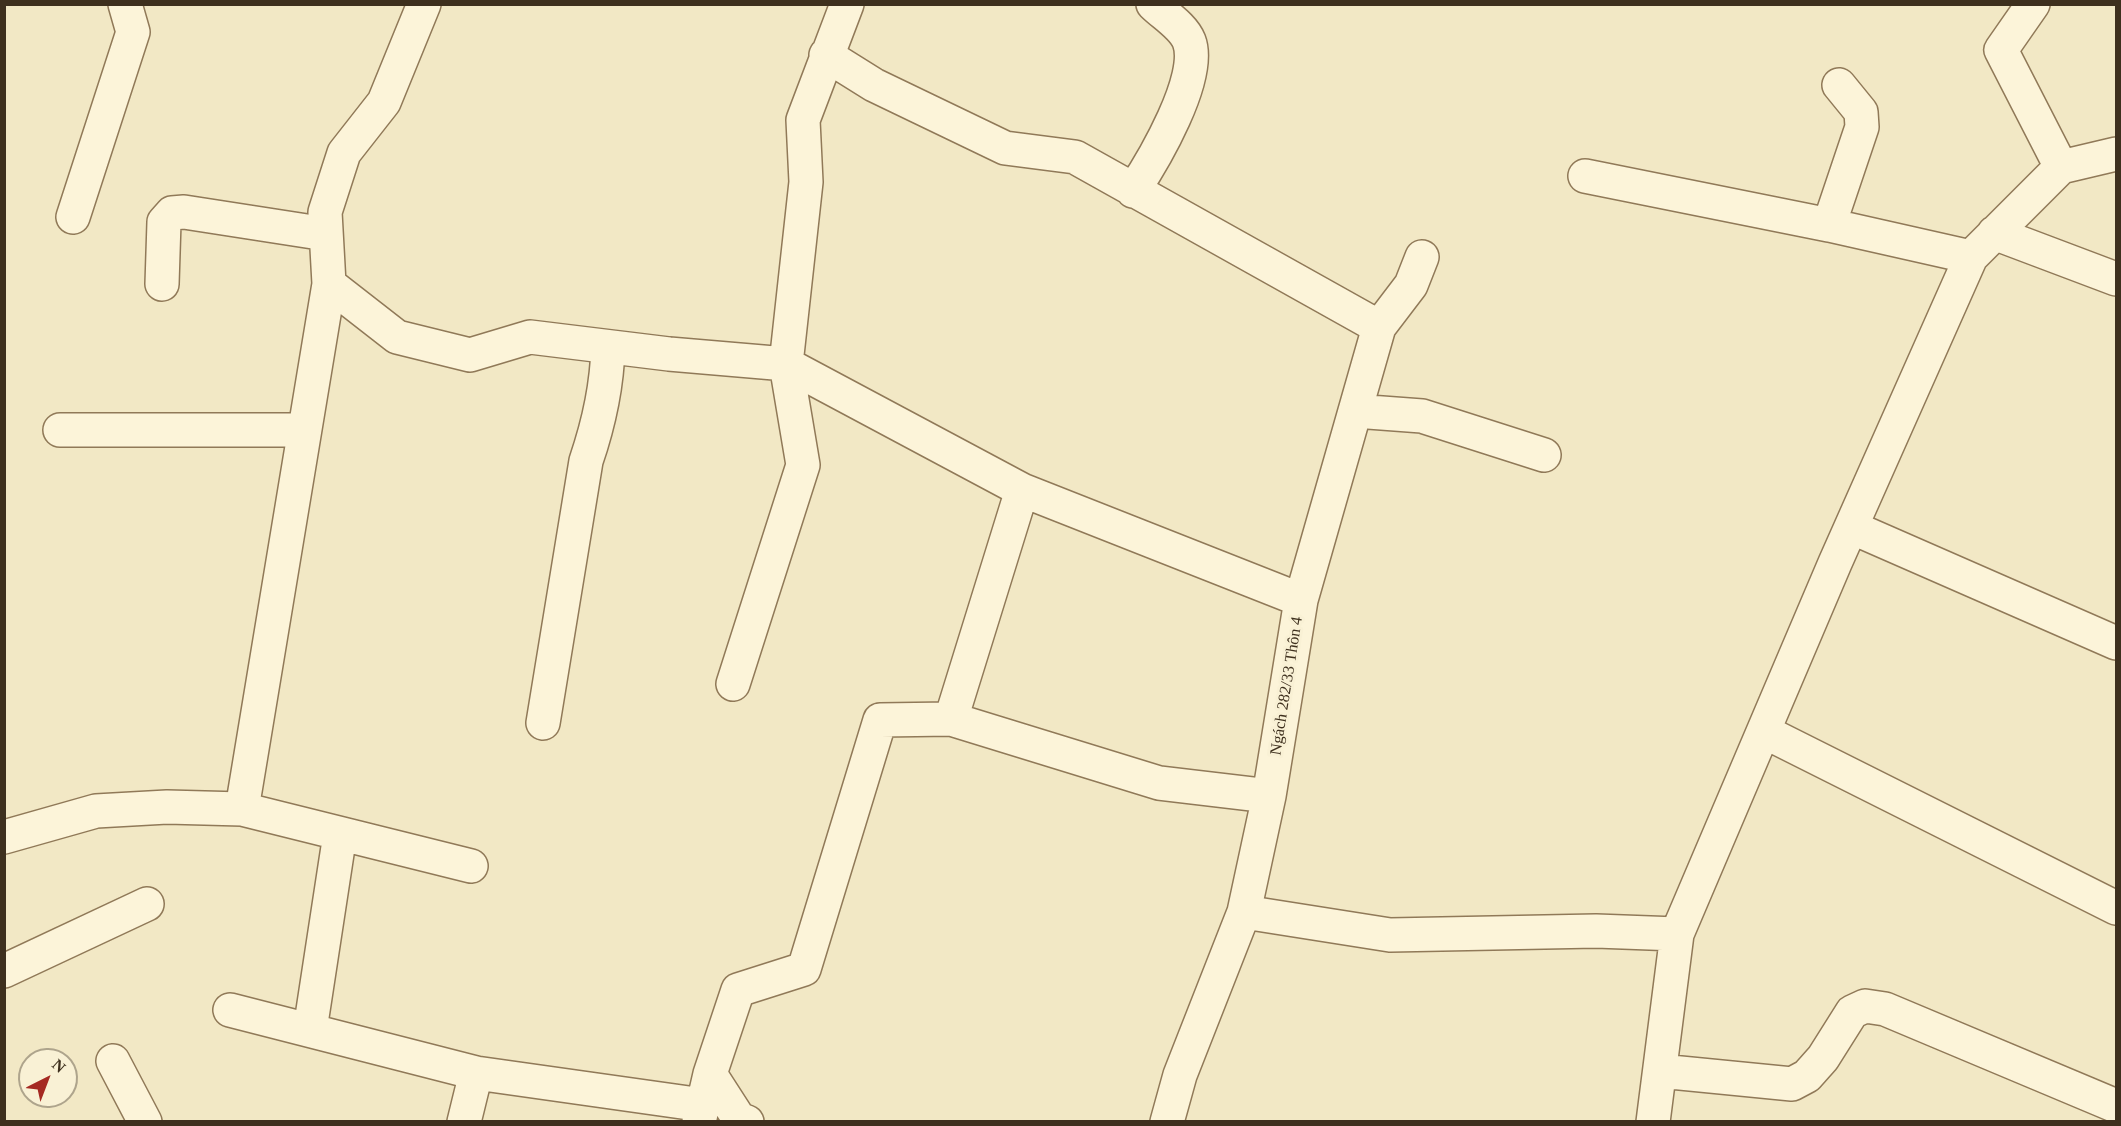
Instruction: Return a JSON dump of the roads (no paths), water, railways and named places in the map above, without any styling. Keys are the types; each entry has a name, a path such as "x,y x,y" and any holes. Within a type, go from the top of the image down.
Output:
{"street":[{"path":"74,217 133,32 125,4"},
{"path":"733,684 803,465 786,364 806,182 803,120 847,4"},
{"path":"1133,191 1153,161 1170,126 1187,84 1190,63 1189,42 1180,28 1153,4"},
{"path":"2033,4 2001,50 2061,166"},
{"path":"242,809 329,284 325,212 344,153 384,102 416,8"},
{"path":"826,55 874,84 1005,148 1075,157 1379,327"},
{"path":"1829,225 1862,127 1861,112 1839,85"},
{"path":"1653,1122 1677,934 1851,527 1971,257 2061,166 2116,154"},
{"path":"1586,176 1829,225 1971,257"},
{"path":"162,284 164,222 172,213 184,212 326,234"},
{"path":"1994,233 2116,279"},
{"name":"Ngách 282/33 Thôn 4","path":"1167,1122 1180,1075 1244,912 1269,796 1301,600 1379,327 1411,285 1422,257"},
{"path":"329,284 398,338 470,355 530,337 786,364 1022,490 1301,600"},
{"path":"543,723 586,461 599,423 607,380 608,347"},
{"path":"1355,411 1422,416 1544,455"},
{"path":"60,430 303,430"},
{"path":"951,718 1022,490"},
{"path":"1851,527 2116,643"},
{"path":"704,1100 738,990 804,969 880,720 951,718 1159,783 1269,796"},
{"path":"1765,732 2116,909"},
{"path":"4,837 96,811 167,807 242,809 471,866"},
{"path":"310,1030 340,834"},
{"path":"4,971 147,904"},
{"path":"1244,912 1390,935 1596,931 1677,934"},
{"path":"1660,1071 1792,1084 1807,1076 1823,1058 1852,1012 1865,1006 1885,1009 2116,1106"},
{"path":"230,1010 476,1073 704,1100 747,1122"},
{"path":"113,1061 145,1122"},
{"path":"464,1122 476,1073"}]}
